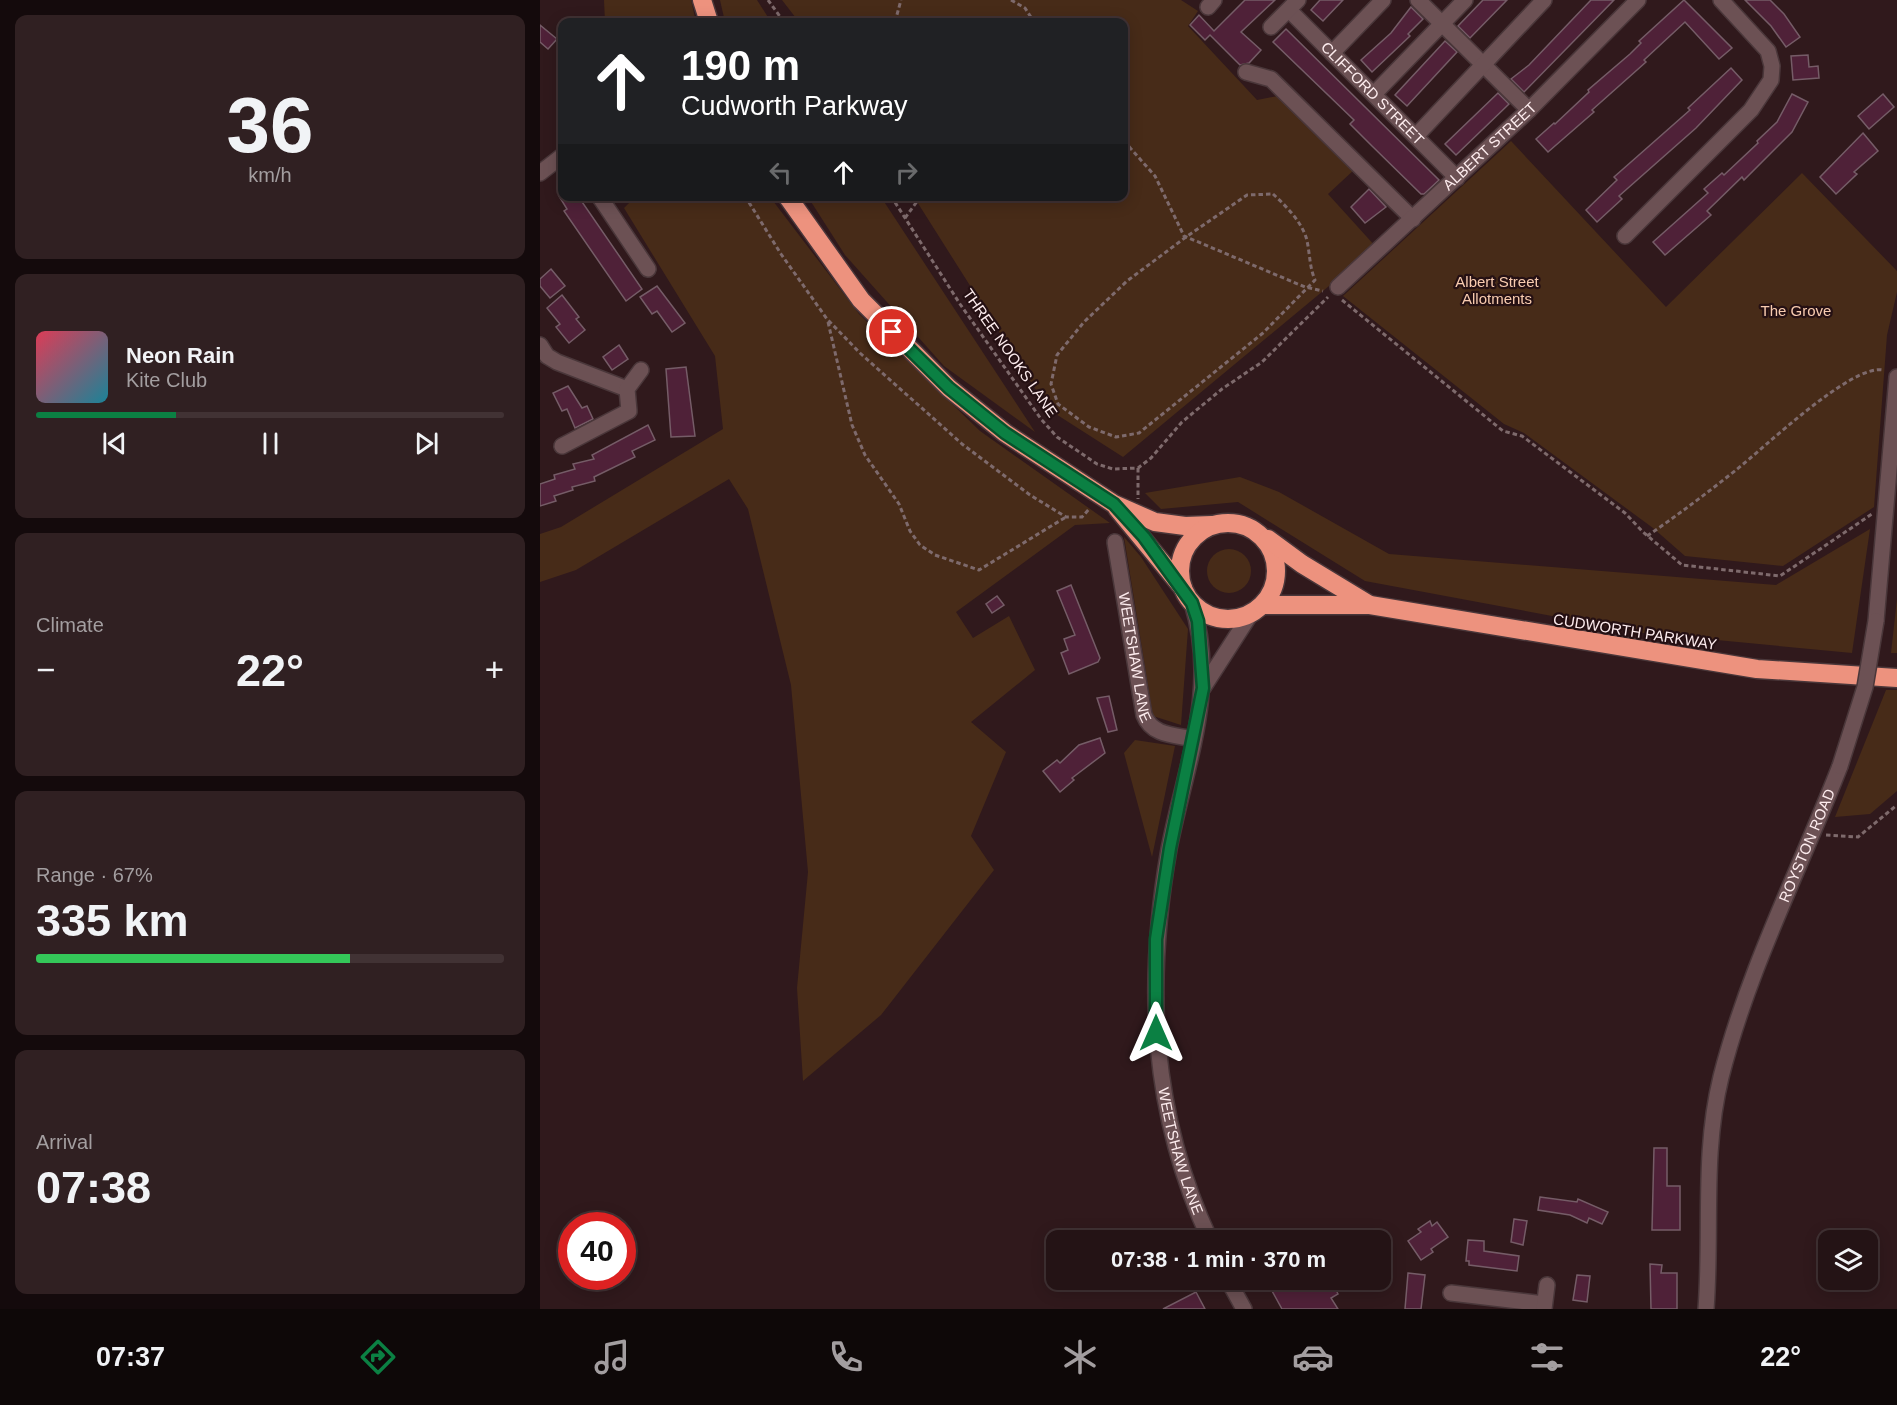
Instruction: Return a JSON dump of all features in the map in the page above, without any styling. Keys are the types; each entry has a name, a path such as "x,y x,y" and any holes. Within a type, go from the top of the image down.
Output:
{"highway":[{"path":"702,0 708,18"},
{"name":"CUDWORTH PARKWAY","path":"791,201 861,300 949,388 1005,433 1108,500 1155,522 1185,526 1228,522 1244,524 1302,564 1370,605"},
{"name":"CUDWORTH PARKWAY","path":"1108,500 1187,596 1204,613 1219,619 1235,619 1256,610 1370,605 1757,669 1897,678"},
{"path":"1187,596 1180,573 1181,558 1188,544 1198,532 1212,525"},
{"path":"1256,610 1275,584 1276,560 1269,544 1258,532"}],"street":[{"path":"1332,53 1383,0"},
{"path":"1418,0 1529,110"},
{"path":"1374,94 1465,0"},
{"path":"1416,136 1544,0"},
{"name":"ALBERT STREET","path":"1335,290 1529,110 1638,0"},
{"path":"1625,236 1751,110 1771,80 1772,66 1768,51 1721,0"},
{"path":"1271,27 1293,5"},
{"name":"CLIFFORD STREET","path":"1293,5 1332,53 1457,178"},
{"path":"1246,72 1271,79 1413,219"},
{"path":"540,172 558,159"},
{"path":"602,201 648,269"},
{"path":"542,354 627,389"},
{"path":"562,446 629,411 627,389 641,370"},
{"name":"ROYSTON ROAD","path":"1706,1309 1707,1161 1721,1078 1749,986 1840,766 1865,687 1876,621 1887,504 1891,374"},
{"name":"WEETSHAW LANE","path":"1115,542 1144,715 1148,725 1158,732 1194,739"},
{"name":"WEETSHAW LANE","path":"1187,596 1198,621 1203,688 1170,848 1156,939 1156,1033 1166,1115 1195,1207 1205,1230"},
{"name":"WEETSHAW LANE","path":"1203,688 1256,610"},
{"path":"1451,1293 1544,1307 1547,1285"},
{"path":"1234,1290 1244,1309"}],"path":[{"path":"768,0 781,18"},
{"path":"896,18 901,0"},
{"path":"1011,0 1025,8 1031,18"},
{"path":"1128,146 1155,176 1186,237 1305,287 1335,290 1503,431 1522,436 1625,513 1647,536 1682,565 1780,576 1887,504"},
{"path":"1274,194 1291,212 1306,236 1310,268 1315,280 1305,287 1263,333 1139,433 1116,437 1089,427 1058,404 1050,384 1057,355 1084,322 1128,281 1247,195 1274,194"},
{"path":"748,201 781,254 827,319 908,399 962,444 1030,495 1066,517"},
{"name":"THREE NOOKS LANE","path":"894,201 1014,382 1057,437 1097,464 1113,469 1138,468"},
{"path":"904,218 917,201"},
{"path":"1134,512 1139,495 1138,468 1151,458 1182,422 1286,341 1335,290"},
{"path":"827,319 852,425 865,455 899,504 910,531 920,545 935,555 979,570 1066,517 1082,517 1108,500"},
{"path":"1647,536 1683,512 1828,394 1874,369 1891,374"},
{"path":"1814,832 1858,837 1897,805"}],"green space":[{"path":"604,0 691,0 695,18 605,18"},
{"path":"720,0 757,0 768,18 724,18"},
{"path":"782,0 1181,0 1198,11 1188,26 1257,100 1283,95 1355,169 1328,194 1376,247 1123,457 1048,409 917,201 1128,201 1128,18 796,18"},
{"path":"1511,141 1666,307 1802,173 1897,271 1897,292 1887,335 1874,507 1783,566 1685,556 1653,528 1524,433 1504,424 1343,296"},
{"path":"631,201 773,201 859,314 980,431 1110,523 1075,525 956,612 973,638 1009,616 1035,670 971,722 1006,752 971,836 994,870 881,1015 803,1081 797,988 808,872 791,685 748,509 729,479 576,570 540,582 540,534 561,527 723,429 715,356 624,208"},
{"path":"811,201 884,201 1035,432 944,366 845,255"},
{"path":"1240,477 1279,492 1389,554 1776,585 1870,529 1852,653 1643,633 1365,581 1238,502 1161,509 1145,493"},
{"path":"1124,537 1141,557 1188,629 1181,725 1153,716"},
{"path":"1229,549 1245,555 1251,571 1245,587 1229,593 1213,587 1207,571 1213,555"},
{"path":"1897,599 1897,653 1891,653"},
{"path":"1886,690 1897,690 1897,791 1870,814 1835,817"},
{"path":"1135,740 1175,746 1152,857 1124,753"}],"building":[{"path":"1245,0 1275,0 1241,32 1261,50 1249,63 1240,65 1210,35 1205,40 1190,25 1199,15 1214,31"},
{"path":"1320,0 1343,0 1323,21 1311,10"},
{"path":"1483,0 1507,0 1470,38 1458,26"},
{"path":"1591,0 1614,0 1524,92 1511,79 1529,65"},
{"path":"1684,0 1732,48 1719,59 1685,22 1644,60 1646,62 1592,110 1594,112 1548,152 1536,139 1630,54 1641,43 1639,41"},
{"path":"1745,0 1770,0 1784,14 1800,37 1786,47 1771,26"},
{"path":"1411,7 1423,19 1408,34 1410,36 1372,72 1361,60 1391,33"},
{"path":"540,25 557,39 548,49 540,42"},
{"path":"1286,29 1439,180 1424,194 1421,194 1350,124 1354,120 1273,42"},
{"path":"1445,41 1457,52 1407,106 1395,95"},
{"path":"1808,55 1809,67 1818,66 1819,78 1793,80 1791,56"},
{"path":"1731,68 1742,80 1696,128 1619,196 1622,199 1597,222 1586,210 1617,180 1614,177 1690,110 1688,108"},
{"path":"1498,93 1509,104 1456,155 1445,144"},
{"path":"1792,94 1808,102 1792,132 1744,180 1742,177 1707,211 1711,215 1665,255 1653,242 1708,193 1704,189 1722,173 1724,175 1758,143 1757,141 1777,122"},
{"path":"1883,94 1894,107 1869,129 1858,116"},
{"path":"1863,133 1878,151 1854,172 1857,174 1836,194 1820,177"},
{"path":"1369,189 1386,207 1365,223 1351,207"},
{"path":"562,201 581,201 642,289 626,301 564,211 567,209"},
{"path":"551,269 565,286 550,298 540,286 540,279"},
{"path":"657,286 685,323 672,332 657,311 652,314 640,297"},
{"path":"562,295 579,317 576,319 585,330 569,343 556,327 560,324 547,308"},
{"path":"619,345 628,359 612,370 603,357"},
{"path":"686,367 695,436 671,437 666,369"},
{"path":"568,386 582,408 587,406 593,419 575,428 567,409 562,411 553,393"},
{"path":"648,425 655,440 632,451 635,457 594,477 595,481 572,487 573,490 554,496 556,501 540,506 540,484 555,479 554,475 575,469 573,464 594,459 592,455"},
{"path":"1071,585 1100,658 1098,662 1069,674 1061,653 1068,650 1064,639 1075,635 1057,591"},
{"path":"997,596 1004,605 992,613 986,604"},
{"path":"1109,696 1117,730 1108,732 1097,698"},
{"path":"1100,738 1105,753 1072,778 1074,780 1060,792 1043,771 1057,760 1060,763 1079,745"},
{"path":"1654,1148 1667,1148 1667,1186 1680,1186 1680,1230 1652,1230"},
{"path":"1540,1197 1577,1202 1578,1199 1608,1212 1602,1224 1589,1218 1587,1223 1570,1215 1538,1210"},
{"path":"1514,1219 1527,1221 1523,1245 1511,1242"},
{"path":"1430,1221 1432,1226 1437,1222 1448,1237 1431,1249 1433,1252 1421,1260 1408,1241 1421,1232 1418,1229"},
{"path":"1468,1240 1484,1241 1484,1251 1519,1256 1517,1271 1469,1265 1469,1261 1466,1261"},
{"path":"1650,1264 1662,1265 1661,1273 1677,1273 1677,1309 1651,1309"},
{"path":"1408,1273 1425,1275 1421,1309 1405,1309"},
{"path":"1577,1275 1590,1276 1587,1302 1573,1300"},
{"path":"1272,1290 1336,1290 1338,1294 1331,1298 1338,1309 1282,1309"},
{"path":"1196,1292 1205,1309 1163,1309"}],"route":[{"path":"892,332 949,388 1005,433 1114,504 1144,537 1192,603 1198,621 1203,688 1170,848 1156,939 1156,1033"}],"park label":[{"name":"Albert Street Allotments","path":"1497,290"},
{"name":"The Grove","path":"1796,311"}]}
